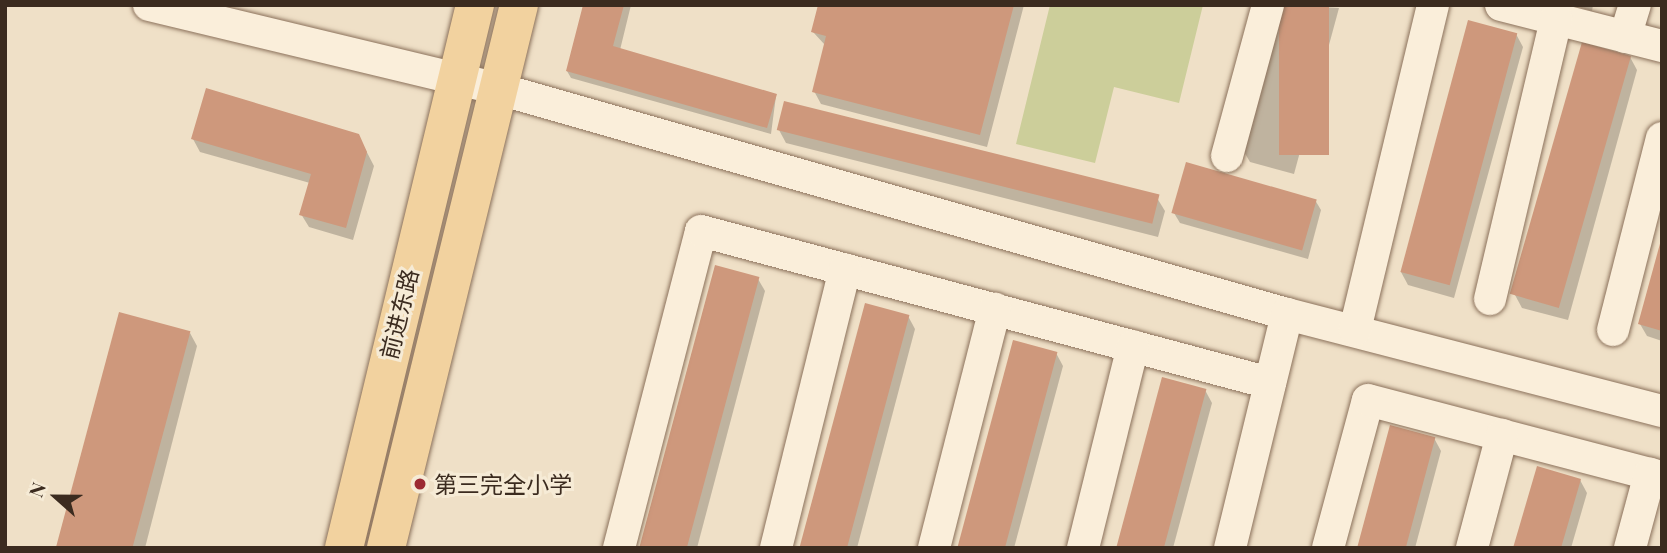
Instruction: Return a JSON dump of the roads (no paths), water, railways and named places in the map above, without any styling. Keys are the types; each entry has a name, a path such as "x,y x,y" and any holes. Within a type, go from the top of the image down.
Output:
{"main road":[{"name":"前进东路","path":"344,548 475,5"},
{"name":"前进东路","path":"386,548 519,5"}],"street":[{"path":"149,5 499,89 1287,314 1662,411"},
{"path":"1227,156 1268,5"},
{"path":"1355,330 1433,5"},
{"path":"1503,5 1662,46"},
{"path":"1625,37 1634,5"},
{"path":"1490,299 1556,19"},
{"path":"1613,330 1662,138"},
{"path":"620,548 701,231 1270,383"},
{"path":"776,548 845,269"},
{"path":"934,548 995,309"},
{"path":"1230,548 1287,314"},
{"path":"1083,548 1133,346"},
{"path":"1328,548 1368,400 1656,476 1630,548"},
{"path":"1472,548 1502,435"}],"place":[{"name":"第三完全小学","path":"420,484"}]}
